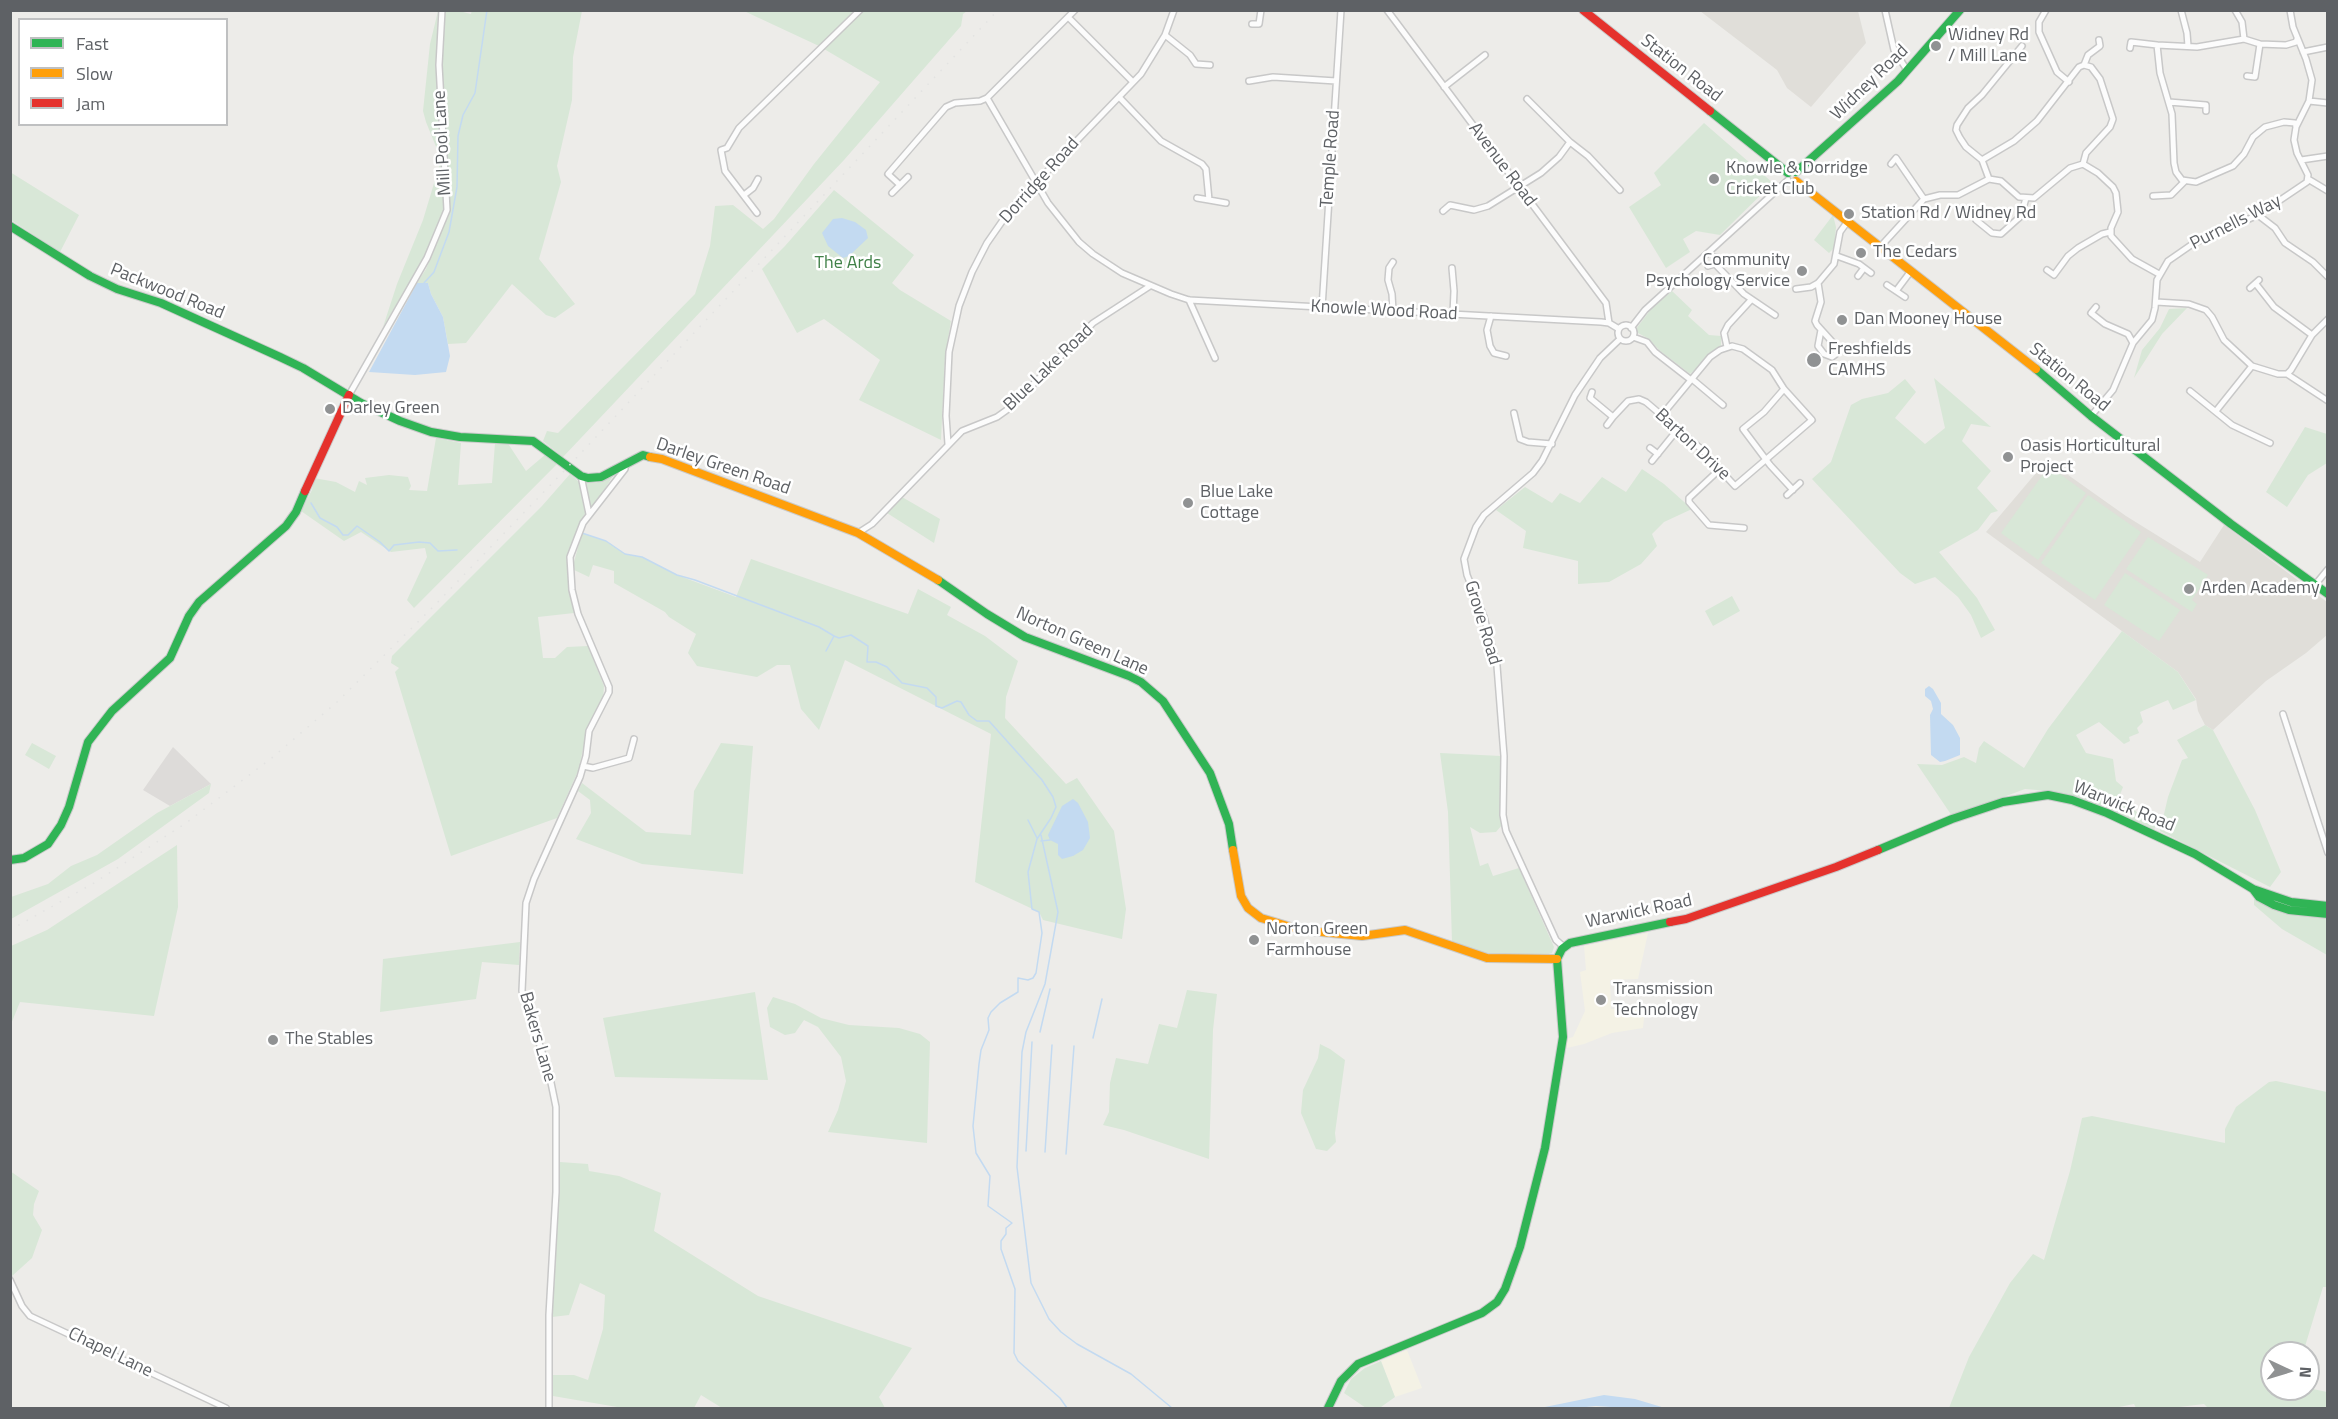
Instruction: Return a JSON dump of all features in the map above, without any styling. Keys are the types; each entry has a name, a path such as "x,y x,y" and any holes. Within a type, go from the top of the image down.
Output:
{"street":[{"name":"Mill Pool Lane","path":"349,395 427,258 447,210 439,65 442,10"},
{"path":"758,213 725,171 721,150 727,147 739,129 860,10"},
{"path":"900,185 888,174 946,107 955,103 980,101 987,98 1074,10"},
{"name":"Dorridge Road","path":"948,444 949,352 959,306 972,272 987,243 1010,210 1035,181 1141,74 1165,35 1174,10"},
{"path":"1260,24 1261,10"},
{"name":"Temple Road","path":"1322,308 1341,10"},
{"name":"Avenue Road","path":"1387,10 1606,303 1609,323"},
{"name":"Station Road","path":"1583,10 2091,416 2328,594"},
{"path":"1885,10 1894,50 1907,70"},
{"name":"Widney Road","path":"1792,177 1907,70 1960,10"},
{"path":"2046,10 2038,22 2039,32 2057,72 2069,82"},
{"path":"2181,10 2188,46"},
{"path":"2235,10 2242,22 2244,39"},
{"path":"2290,10 2312,80 2309,101 2296,128 2295,145 2308,179 2328,191"},
{"path":"1068,17 1133,82"},
{"path":"1252,24 1267,26"},
{"path":"1165,35 1190,55 1196,64 1210,65"},
{"path":"2130,48 2131,42 2208,46 2244,39 2260,44 2286,45 2296,42 2297,38"},
{"path":"1982,160 2014,141 2029,128 2084,65 2088,55 2100,46 2099,40"},
{"path":"2247,76 2256,77 2260,44"},
{"path":"2157,45 2160,73 2169,102 2174,163 2176,172 2185,181 2196,182 2233,166 2244,154 2253,137 2265,128 2284,122 2295,123 2296,128"},
{"path":"1989,179 1982,160 1959,138 1957,125 1968,108 1982,95 2022,46"},
{"path":"2303,52 2328,47"},
{"path":"2017,52 2023,57"},
{"path":"1444,87 1479,64 1485,56"},
{"path":"1202,74 1203,65"},
{"path":"2083,164 2086,153 2110,127 2113,119 2100,79 2091,68 2084,65"},
{"path":"1249,81 1273,77 1336,81"},
{"path":"1119,97 1161,141 1202,164 1206,169 1209,200"},
{"name":"Knowle Wood Road","path":"987,98 1035,181 1078,242 1122,273 1150,286 1190,300 1609,323 1619,329"},
{"path":"1527,99 1620,189"},
{"path":"2309,101 2328,103"},
{"path":"2169,102 2206,105 2206,111"},
{"path":"1443,211 1450,201 1461,208 1479,209 1541,173 1559,157 1570,142"},
{"path":"2301,160 2328,156"},
{"path":"1891,164 1896,158 1924,199"},
{"path":"1881,246 1924,199 1940,195 1958,195 1989,179 2001,181 2015,194 2026,198 2038,195 2074,165 2083,164 2098,173 2116,193 2118,212 2110,232 2115,242 2132,260 2159,274 2152,320 2133,343 2116,384 2091,416"},
{"path":"892,193 908,177"},
{"path":"1631,328 1645,310 1792,177"},
{"path":"744,195 753,188 758,179"},
{"name":"Purnells Way","path":"2159,274 2178,252 2258,215 2303,187 2308,179"},
{"path":"2157,198 2171,195 2185,181"},
{"path":"1197,198 1226,203"},
{"path":"1980,215 1976,220 1992,233 2001,234 2021,216 2026,198"},
{"path":"2258,215 2275,228 2285,243 2313,262 2328,277"},
{"path":"1796,289 1811,287 1818,283 1834,264 1840,232 1848,221"},
{"name":"Packwood Road","path":"10,226 90,276 117,289 161,303 303,368 349,395"},
{"path":"2047,270 2054,275 2068,256 2078,248 2110,232"},
{"path":"1837,256 1859,264 1871,273"},
{"path":"1708,266 1716,261 1751,300 1769,307 1775,315"},
{"path":"1393,262 1389,268 1388,280 1393,311"},
{"path":"1452,268 1453,314"},
{"path":"1858,276 1864,268"},
{"path":"1896,291 1911,271"},
{"path":"2250,288 2258,282 2274,307 2312,335"},
{"path":"1818,283 1821,302 1815,321 1836,346 1836,354 1832,357 1824,354 1818,346 1821,330"},
{"path":"1887,285 1905,297"},
{"name":"Blue Lake Road","path":"858,533 872,524 962,431 997,417 1011,407 1093,323 1150,286"},
{"path":"1190,300 1215,358"},
{"path":"1726,347 1724,333 1751,300"},
{"path":"2156,302 2189,304 2206,310 2224,340 2252,366 2269,372 2287,374 2328,401"},
{"path":"2096,307 2091,313 2105,324 2128,334 2133,343"},
{"path":"1491,316 1487,330 1490,346 1494,353 1506,356"},
{"path":"2287,374 2312,335 2327,322"},
{"path":"1631,328 1624,325 1619,329 1620,339 1626,341 1633,337 1647,342 1655,352 1723,405"},
{"path":"1631,328 1633,337"},
{"name":"Grove Road","path":"1564,947 1556,940 1509,843 1503,815 1504,756 1497,666 1484,617 1467,575 1464,559 1470,538 1484,515 1533,473 1552,444 1575,395 1600,358 1620,339"},
{"path":"1662,416 1710,357 1726,347 1738,347 1754,361 1777,375 1784,389 1812,420 1767,458"},
{"path":"1204,354 1212,351"},
{"path":"2216,411 2252,366"},
{"path":"1784,389 1764,412 1743,429 1767,458 1770,465 1793,490"},
{"path":"2190,391 2203,397 2232,425 2270,443"},
{"path":"10,860 24,858 48,844 61,825 69,807 78,767 88,742 112,711 170,657 189,616 200,602 286,526 296,512 323,448 349,395 373,409 431,432 469,439 522,439 537,442 581,476 589,514"},
{"path":"1590,397 1613,417"},
{"name":"Barton Drive","path":"1607,425 1624,404 1633,399 1646,402 1700,448 1735,486 1767,458"},
{"path":"1514,413 1520,439 1552,444"},
{"path":"1652,461 1678,429"},
{"path":"2262,440 2266,432"},
{"path":"1650,448 1658,454"},
{"name":"Darley Green Road","path":"581,476 602,477 625,466 636,457 651,455 858,533"},
{"name":"Bakers Lane","path":"549,1408 549,1314 556,1192 556,1107 549,1073 522,986 526,903 534,879 583,766 589,731 609,687 578,614 571,583 570,557 577,536 589,514 625,466"},
{"path":"1719,470 1689,498 1689,502 1709,525 1744,528"},
{"path":"1787,495 1800,483"},
{"path":"870,539 872,524"},
{"name":"Norton Green Lane","path":"858,533 949,586 987,614 1025,637 1129,676 1150,688 1176,719 1210,773 1228,824 1241,896 1248,908 1260,918 1302,930 1362,936 1405,930 1486,958 1557,959"},
{"path":"2316,585 2328,570"},
{"path":"2283,714 2328,853"},
{"path":"583,766 593,768 629,758 634,739"},
{"name":"Warwick Road","path":"1564,947 1575,942 1686,919 1836,867 1952,819 2003,802 2031,796 2061,797 2107,813 2195,854 2253,889 2291,902 2328,906"},
{"name":"Warwick Road","path":"2253,889 2259,897 2274,905 2297,912 2328,914"},
{"path":"1328,1408 1341,1381 1358,1364 1482,1313 1497,1302 1505,1289 1520,1247 1545,1148 1558,1073 1563,1016 1557,959 1564,947"},
{"name":"Chapel Lane","path":"10,1280 14,1295 30,1316 226,1408"}],"shaded area":[{"path":"1700,11 1858,11 1866,43 1811,107 1787,88 1777,70"},
{"name":"Arden Academy","path":"2047,460 2126,516 2200,562 2224,525 2327,602 2327,635 2266,681 2213,730 2205,725 2198,711 2196,699 2178,672 1986,532"},
{"path":"173,747 211,784 170,806 143,790"},
{"path":"1648,933 1638,979 1610,980 1611,1009 1645,1008 1643,1028 1612,1033 1567,1048 1566,1039 1573,1037 1585,1011 1580,972 1586,970 1584,946"},
{"path":"1407,1350 1422,1388 1395,1397 1381,1361"}],"green space":[{"path":"472,10 582,11 573,57 572,100 557,166 561,182 539,259 575,304 555,318 546,315 512,284 466,343 448,344 443,317 428,283 417,283 426,269 449,214 441,65 444,11 471,14"},
{"path":"438,11 436,64 441,159 423,111 430,44"},
{"path":"744,11 967,11 963,14 961,26 844,160 563,457 543,441 547,431 558,433 695,294 710,246 715,206 733,205 763,229 774,219 814,164 880,82 819,46"},
{"name":"Knowle & Dorridge Cricket Club","path":"1704,123 1773,183 1720,235 1696,231 1683,239 1690,252 1666,268 1629,207 1661,185 1654,173"},
{"path":"441,160 444,209 426,255 383,327 397,284 423,220"},
{"path":"10,172 79,215 60,252 11,220"},
{"name":"The Ards","path":"834,190 914,255 892,283 951,321 945,358 941,440 859,400 880,360 824,319 797,333 762,269"},
{"path":"1833,215 1836,227 1834,248 1829,253 1814,240"},
{"path":"1672,291 1692,310 1688,316 1709,335 1721,336 1721,346 1711,352 1690,374 1636,329 1651,309"},
{"path":"2187,308 2162,334 2134,378 2142,350 2160,328 2169,309"},
{"path":"1934,378 1991,427 1971,424 1962,441 1991,471 1977,488 1998,511 1991,513 1978,530 1939,552 1977,598 1995,630 1981,638 1971,615 1958,597 1935,577 1915,584 1900,573 1812,479 1831,462 1851,405 1862,399 1888,393 1905,379 1916,392 1895,418 1925,444 1945,428"},
{"path":"2305,427 2327,434 2327,463 2308,475 2287,507 2266,492"},
{"path":"436,438 461,443 458,485 492,483 495,443 507,442 526,471 546,454 558,463 414,608 407,600 427,557 425,548 391,552 361,532 344,541 301,511 312,490 314,478 336,482 355,492 359,481 367,485 365,478 389,475 408,477 411,486 409,490 427,491"},
{"path":"2049,466 2086,493 2038,560 2001,533"},
{"path":"1642,469 1664,484 1692,509 1664,522 1652,534 1657,546 1641,564 1609,582 1578,584 1578,561 1523,548 1526,531 1496,510 1525,487 1552,503 1560,493 1580,503 1602,477 1626,492"},
{"path":"570,474 579,482 596,483 613,476 596,503 584,515 571,545 568,573 574,613 538,617 543,658 555,658 567,647 588,646 604,686 603,700 586,734 579,769 557,818 451,856 395,672 399,668 391,663 392,656 542,506"},
{"path":"2088,495 2141,532 2095,600 2041,563"},
{"path":"902,497 940,519 934,543 887,513"},
{"path":"582,533 606,541 625,554 642,557 677,575 736,597 751,559 908,614 918,589 951,607 947,615 985,636 1018,661 1006,697 1005,718 1066,784 1077,778 1114,831 1126,909 1122,939 1043,920 1039,912 975,882 991,734 845,660 819,730 801,709 790,665 777,665 757,677 697,666 688,653 696,634 665,612 614,583 614,571 593,565 589,577 572,569"},
{"path":"2148,537 2208,575 2192,600 2197,604 2192,612 2126,569"},
{"path":"2125,573 2180,610 2159,641 2104,605"},
{"path":"1732,596 1740,611 1713,626 1705,611"},
{"path":"2122,631 2178,672 2196,700 2173,710 2168,700 2140,712 2143,722 2137,728 2139,733 2129,737 2130,741 2124,744 2099,722 2076,735 2086,753 2113,759 2116,781 2123,787 2119,797 2139,814 2156,823 2154,831 2061,794 2025,789 1952,816 1917,764 1942,765 1964,757 1976,763 1979,748 1984,741 2024,768 2048,729"},
{"path":"2205,725 2213,730 2255,810 2281,872 2270,887 2160,831 2168,797 2182,760 2188,758 2177,740"},
{"path":"32,743 56,756 49,769 25,755"},
{"path":"721,743 753,746 743,874 642,864 576,839 591,813 590,800 578,791 582,783 646,832 691,835 694,791"},
{"path":"1440,753 1501,756 1502,825 1496,832 1480,833 1470,827 1480,866 1488,863 1493,876 1519,868 1554,947 1552,953 1541,956 1487,954 1452,942 1448,812"},
{"path":"211,784 209,793 118,859 11,919 11,897 48,884 71,866 97,855 157,813"},
{"path":"177,845 178,907 154,1016 20,1002 11,1024 11,946 47,930"},
{"path":"2254,899 2277,910 2327,917 2327,955 2282,929 2254,905"},
{"path":"520,942 519,965 482,962 476,999 380,1012 383,959"},
{"path":"1187,990 1217,994 1213,1030 1209,1159 1103,1125 1109,1112 1110,1083 1116,1058 1148,1064 1159,1024 1177,1028"},
{"path":"755,992 768,1080 615,1077 603,1018"},
{"path":"773,997 795,1004 821,1018 849,1025 899,1028 920,1034 930,1042 927,1143 828,1132 838,1110 846,1081 841,1057 818,1027 804,1020 795,1033 785,1035 770,1027 767,1008"},
{"path":"1320,1044 1345,1060 1335,1133 1336,1142 1327,1151 1316,1149 1301,1113 1303,1090 1318,1058"},
{"path":"2276,1081 2327,1092 2327,1287 2323,1287 2307,1341 2260,1341 2260,1401 2320,1401 2320,1391 2327,1392 2327,1408 2208,1408 2204,1404 2171,1408 2136,1408 2134,1404 2114,1408 1949,1408 1969,1357 2010,1283 2033,1254 2044,1260 2070,1171 2082,1118 2092,1116 2225,1143 2225,1129 2236,1107 2269,1082"},
{"path":"560,1162 588,1164 589,1171 619,1176 661,1193 654,1231 758,1296 912,1348 879,1397 885,1408 722,1408 701,1395 694,1408 623,1408 553,1396 553,1375 574,1375 588,1380 603,1329 605,1295 580,1283 569,1315 552,1317"},
{"path":"10,1171 39,1191 33,1215 42,1230 32,1258 12,1276"},
{"path":"1381,1361 1395,1397 1381,1407 1366,1408 1344,1393 1351,1379 1365,1368"}],"water":[{"path":"842,218 855,222 866,230 868,238 849,256 843,258 828,246 822,233 833,219"},
{"path":"417,283 428,283 443,317 450,356 446,372 415,375 369,372"},
{"path":"1929,686 1941,703 1941,714 1953,725 1960,738 1960,755 1940,762 1931,755 1930,715 1933,709 1931,701 1925,696 1925,689"},
{"path":"1073,799 1078,803 1088,822 1090,838 1083,850 1062,859 1058,855 1058,844 1050,840 1048,835 1062,806"},
{"path":"1604,1395 1635,1399 1665,1408 1596,1406 1540,1408"}],"waterway":[{"path":"424,283 434,272 449,232 457,187 458,136 463,115 475,93 487,10"},
{"path":"311,503 320,518 337,527 343,535 348,535 357,526 389,551 394,545 419,542 430,543 438,551 457,550"},
{"path":"582,533 606,541 625,554 642,557 677,575 819,627 834,636 826,651"},
{"path":"834,636 839,638 851,635 868,646 867,662 876,662 887,667 902,683 927,688 936,697 936,706 942,708 957,701 961,702 969,715 977,721 989,721 1042,780 1053,797 1056,807 1037,839 1028,872 1032,909 1039,912 1042,933 1036,973 1028,980 1018,978 1018,992 1000,1003 988,1018 989,1030 981,1050 973,1126 976,1153 990,1176 988,1206 1012,1223 1006,1228 1006,1234 1001,1241 1001,1249 1015,1289 1014,1353 1018,1361 1060,1398 1067,1408"},
{"path":"1028,820 1037,838"},
{"path":"1041,835 1058,912 1045,984 1026,1032 1022,1052 1017,1167 1031,1283 1049,1319 1061,1332 1077,1344 1131,1374 1172,1408"},
{"path":"1041,841 1050,840"},
{"path":"1040,1032 1050,989"},
{"path":"1093,1038 1102,999"},
{"path":"1026,1151 1032,1042"},
{"path":"1045,1152 1052,1045"},
{"path":"1066,1154 1074,1046"}],"railway":[{"path":"10,930 94,883 186,823 273,757 337,702 434,606 564,471 998,10"}],"traffic: fast":[{"path":"1796,172 1898,81 1960,10"},
{"path":"1710,111 1788,173"},
{"path":"10,226 90,276 117,289 161,303 280,357 361,403 400,421 431,432 460,437 533,441 581,476 588,478 601,477 643,455 650,457"},
{"path":"2036,369 2091,416 2231,524 2328,594"},
{"path":"10,860 24,858 48,844 61,825 69,807 88,742 112,711 170,658 189,616 199,602 286,526 296,512 305,491"},
{"path":"938,580 1025,637 1129,676 1141,682 1163,701 1210,773 1229,824 1233,850"},
{"path":"1878,850 1952,819 2003,802 2048,795 2072,800 2107,813 2195,854 2253,889 2259,897 2274,905 2289,910 2328,914"},
{"path":"2253,889 2291,902 2328,906"},
{"path":"1328,1408 1341,1381 1358,1364 1482,1313 1497,1302 1505,1289 1520,1247 1545,1148 1563,1037 1557,959 1562,949 1570,943 1670,922"}],"traffic: slow":[{"path":"1796,181 2036,369"},
{"path":"650,457 662,459 858,533 938,580"},
{"path":"1233,850 1241,896 1248,908 1261,918 1301,930 1362,936 1405,930 1487,958 1557,959"}],"traffic: jam":[{"path":"1583,10 1710,111"},
{"path":"305,491 349,395"},
{"path":"1670,922 1686,919 1878,850"}],"place":[{"name":"Widney Rd / Mill Lane","path":"1936,46"},
{"name":"Knowle & Dorridge Cricket Club","path":"1714,179"},
{"name":"Station Rd / Widney Rd","path":"1849,214"},
{"name":"The Cedars","path":"1861,253"},
{"name":"Community Psychology Service","path":"1802,271"},
{"name":"Dan Mooney House","path":"1842,320"},
{"name":"Freshfields CAMHS","path":"1814,360"},
{"name":"Darley Green","path":"330,409"},
{"name":"Oasis Horticultural Project","path":"2008,457"},
{"name":"Blue Lake Cottage","path":"1188,503"},
{"name":"Arden Academy","path":"2189,589"},
{"name":"Norton Green Farmhouse","path":"1254,940"},
{"name":"Transmission Technology","path":"1601,1000"},
{"name":"The Stables","path":"273,1040"}]}
